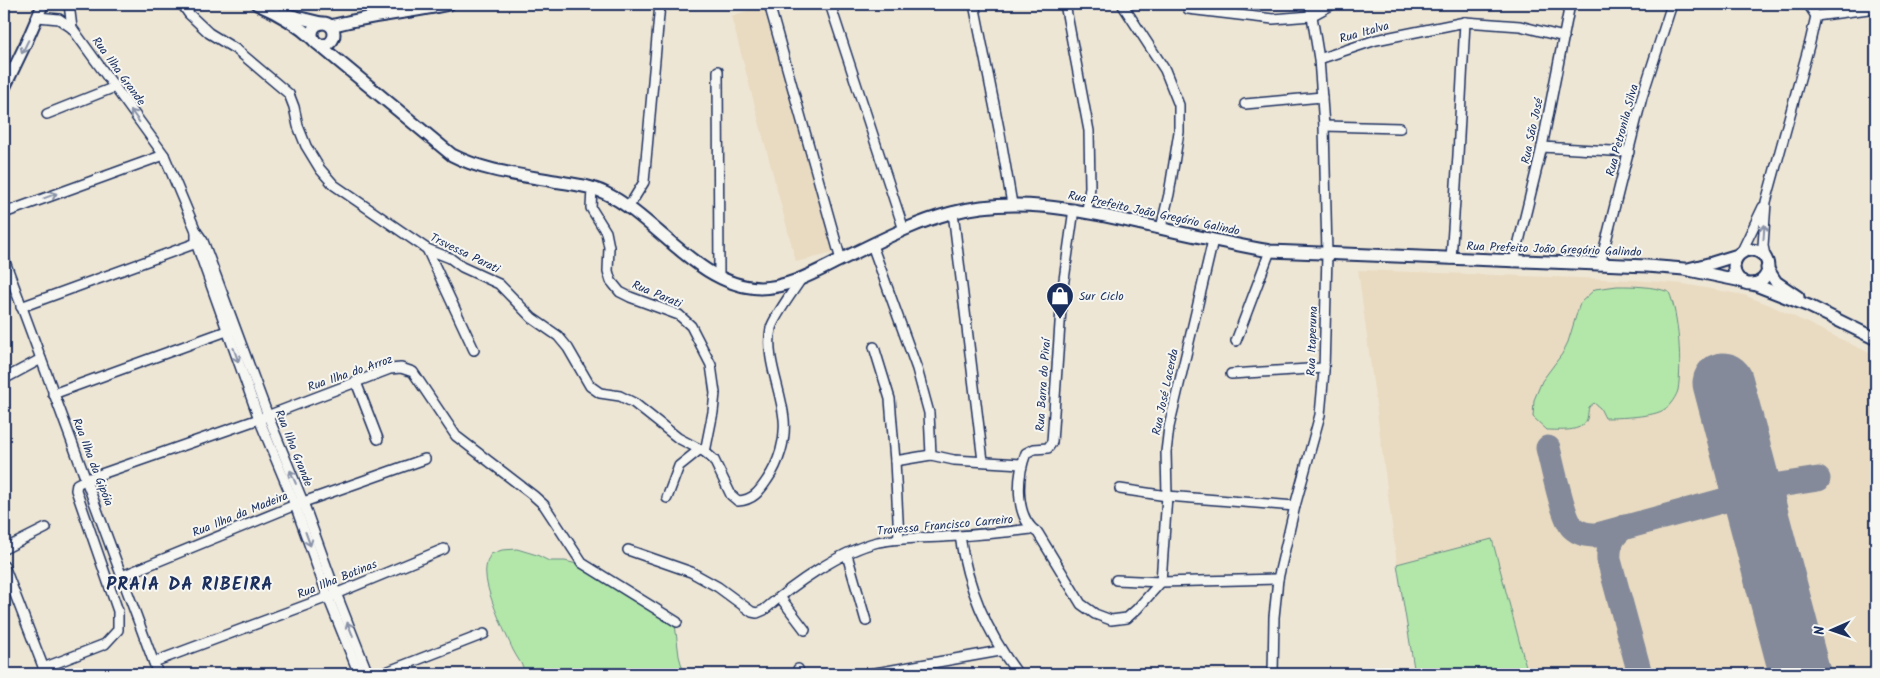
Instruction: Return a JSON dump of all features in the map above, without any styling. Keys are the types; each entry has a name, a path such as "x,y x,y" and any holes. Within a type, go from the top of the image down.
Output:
{"main road":[{"name":"Rua Prefeito João Gregório Galindo","path":"257,4 276,12 301,27 316,42 452,155 476,166 592,188 604,193 628,208 699,264 719,277 737,284 762,288 801,279 904,230 953,212 1012,204 1087,211 1270,251 1684,269 1747,283 1809,306 1876,337"},
{"path":"329,32 325,45 316,42 313,30 329,32 357,18 424,10 449,4"},
{"path":"276,12 329,32"},
{"path":"329,32 337,58"},
{"name":"Rua Prefeito João Gregório Galindo","path":"1684,269 1712,263 1748,250 1758,251 1776,282 1809,306"},
{"path":"1739,254 1734,269 1735,274 1747,283 1763,279 1767,264"}],"street":[{"path":"4,89 43,4"},
{"name":"Rua Ilha Grande","path":"69,4 72,28 164,155 196,231 263,418 299,503 360,674"},
{"name":"Trsvessa Parati","path":"182,4 189,14 209,33 237,50 289,94 306,146 320,169 334,185 427,249 450,258 462,267 499,284 532,318 558,336 576,361 590,386 600,393 620,396 634,403 678,438 714,460 731,495 738,501 747,500 759,493 777,465 782,445 784,419 774,377 770,345 772,326 801,279"},
{"path":"628,208 644,182 660,4"},
{"path":"770,4 841,260"},
{"path":"830,4 904,230"},
{"path":"974,4 1012,204"},
{"path":"1065,4 1089,131 1090,188 1087,211"},
{"path":"1122,4 1165,70 1179,105 1179,132 1169,194 1161,228"},
{"name":"Rua Itaperuna","path":"1273,674 1274,617 1278,579 1295,506 1320,414 1324,368 1327,254 1324,126 1319,59 1310,4"},
{"path":"1188,9 1273,19 1311,16 1333,4"},
{"name":"Rua São José","path":"1514,262 1542,147 1570,4"},
{"name":"Rua Petronila Silva","path":"1600,264 1642,97 1672,4"},
{"path":"1767,264 1763,246 1766,202 1816,16 1808,4"},
{"path":"1816,16 1876,8"},
{"path":"38,17 59,19 72,28"},
{"path":"1451,260 1464,22"},
{"name":"Rua Italva","path":"1319,59 1376,40 1464,22 1520,26 1564,36"},
{"path":"718,71 719,277"},
{"path":"47,114 115,87"},
{"path":"1245,104 1322,97"},
{"path":"1324,126 1400,128"},
{"path":"1542,147 1629,152"},
{"path":"4,213 164,155"},
{"name":"Rua Parati","path":"592,188 591,208 606,232 609,247 608,270 611,281 620,292 678,315 691,326 710,366 714,394 713,412 702,451"},
{"path":"1739,254 1766,202"},
{"name":"Rua Barra do Piraí","path":"1022,464 1026,453 1034,449 1048,448 1052,442 1062,294 1074,209"},
{"path":"953,212 983,461"},
{"name":"Rua José Lacerda","path":"1161,582 1167,496 1166,452 1169,427 1213,240"},
{"path":"21,307 200,242"},
{"path":"872,245 917,370 929,413 931,455"},
{"path":"427,249 474,350"},
{"path":"1236,340 1270,251"},
{"name":"Rua Ilha da Gipóia","path":"4,259 158,674"},
{"path":"54,394 231,329"},
{"path":"874,348 890,399 896,461 899,539"},
{"path":"4,379 41,359"},
{"name":"Rua Ilha do Arroz","path":"87,479 263,418 390,369 401,368 413,372 456,436 544,505 582,564 677,622"},
{"path":"1231,374 1324,368"},
{"path":"356,382 378,439"},
{"path":"667,498 679,466 702,451"},
{"path":"896,461 931,455 954,460 1022,464 1019,486 1023,514 1031,529 1038,533 1081,604 1095,614 1111,620 1127,618 1161,582"},
{"name":"Rua Ilha da Madeira","path":"122,576 299,503 425,459"},
{"path":"4,566 44,671 105,644 118,630 118,611 76,490 78,484 87,479"},
{"path":"1120,489 1167,496 1295,506"},
{"path":"4,549 46,528"},
{"name":"Travessa Francisco Carreiro","path":"628,550 691,572 752,612 757,613 764,610 818,570 870,545 899,539 960,536 1031,529"},
{"path":"960,536 962,554 983,615 1000,651 1018,674"},
{"name":"Rua Ilha Botinas","path":"154,662 332,595 444,549"},
{"path":"847,555 866,621"},
{"path":"1116,580 1161,582 1278,579"},
{"name":"Rua Ilha Grande","path":"332,595 368,674"},
{"path":"780,597 806,630"},
{"path":"381,674 484,634"},
{"path":"870,674 1000,651"}],"shaded area":[{"path":"763,6 834,253 796,262 731,16"},
{"path":"1358,270 1635,280 1684,284 1744,295 1770,305 1876,356 1876,674 1528,674 1492,540 1397,564"}],"green space":[{"path":"1617,286 1650,287 1669,292 1675,314 1680,355 1676,395 1669,405 1660,412 1636,416 1605,418 1600,408 1594,403 1589,407 1587,419 1580,427 1570,430 1547,430 1533,417 1534,400 1542,381 1562,354 1568,342 1580,303 1595,289"},
{"path":"1492,539 1528,674 1415,674 1397,564"},
{"path":"517,549 549,561 565,561 577,564 675,624 679,656 684,674 526,674 497,613 487,584 486,573 488,559 491,554 502,550"}],"taxiway":[{"path":"1548,448 1565,513 1572,527 1583,534 1597,535 1729,499"},
{"path":"1745,468 1754,481 1766,487 1818,479"},
{"path":"1741,489 1729,499 1746,503 1758,516"},
{"path":"1624,527 1616,534 1612,541 1609,550 1609,560 1640,674"},
{"path":"1797,664 1797,674"}],"runway":[{"path":"1723,383 1800,674"}],"place":[{"name":"Sur Ciclo","path":"1060,320"}],"district":[{"name":"PRAIA DA RIBEIRA","path":"190,584"}]}
